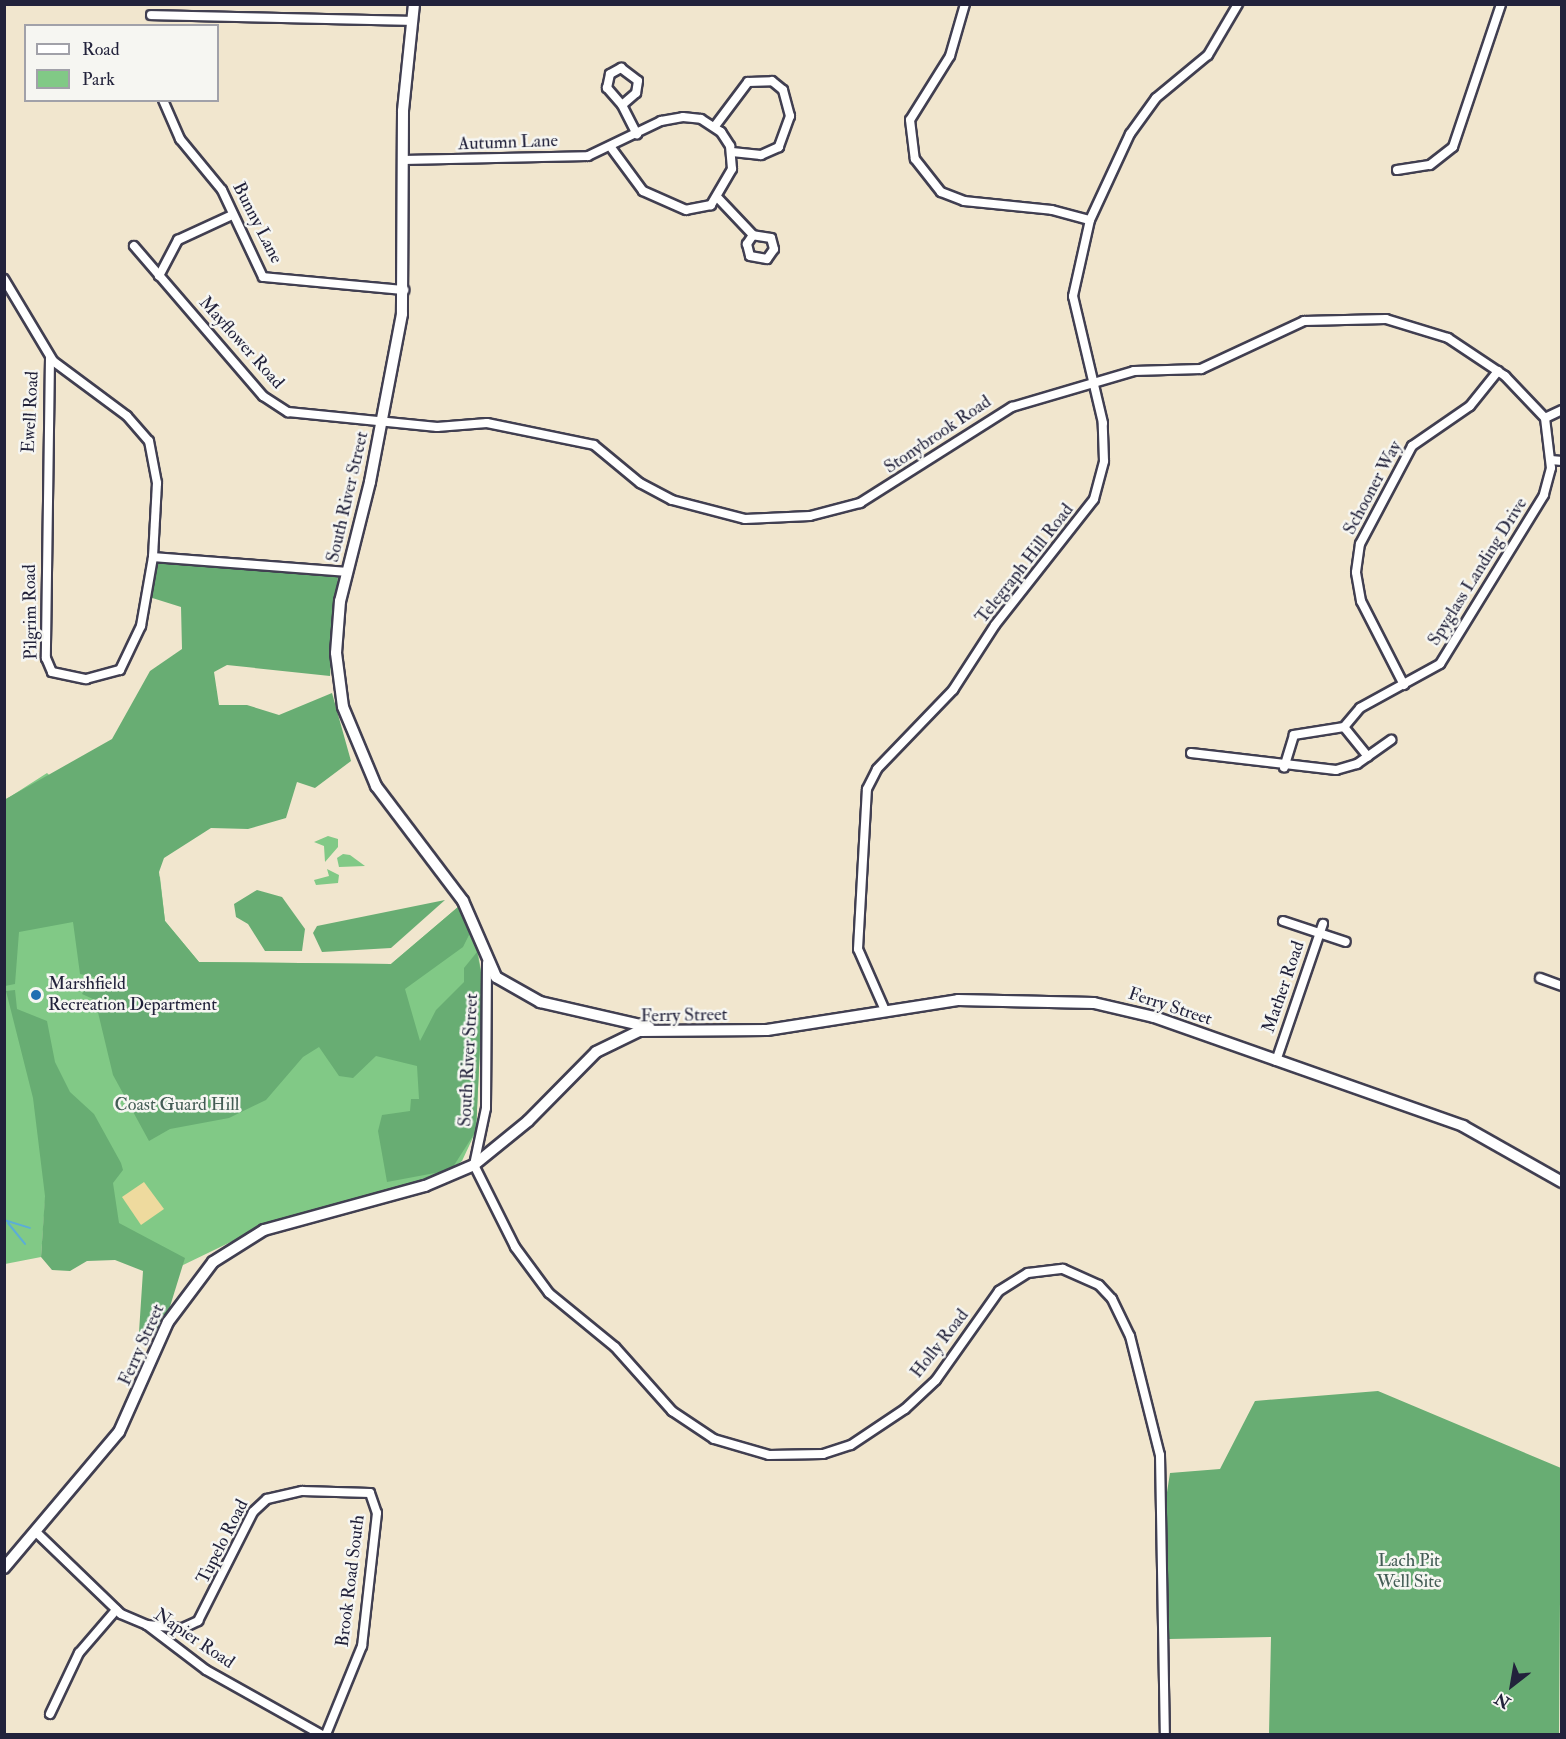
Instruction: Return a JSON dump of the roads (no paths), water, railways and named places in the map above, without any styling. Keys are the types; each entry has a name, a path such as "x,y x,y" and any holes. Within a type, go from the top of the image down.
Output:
{"street":[{"name":"South River Street","path":"414,4 403,160 404,290 383,420 347,572 336,653 349,731 378,789 463,901 496,977 529,999 658,1029"},
{"path":"965,4 950,56 910,120 915,159 941,192 964,201 1052,210 1090,220"},
{"name":"Telegraph Hill Road","path":"884,1008 858,949 867,789 877,769 953,690 995,625 1094,499 1105,445 1090,384 1073,296 1090,220 1130,134 1156,98 1208,55 1238,4"},
{"path":"1397,170 1430,165 1453,147 1501,4"},
{"path":"151,15 412,21"},
{"path":"622,105 638,87 634,74 621,68 610,74 607,88 622,105 637,134"},
{"path":"612,148 635,182 664,204 696,211 718,198 732,169 732,152 715,126 748,82 772,81 783,90 790,116 779,147 761,155 732,152"},
{"name":"Bunny Lane","path":"164,102 180,139 209,169 263,276 404,290"},
{"name":"Autumn Lane","path":"403,160 568,158 612,148 674,118 715,126"},
{"path":"718,198 753,235"},
{"path":"159,276 178,240 232,215"},
{"name":"Mayflower Road","path":"134,246 274,405 288,412 383,420"},
{"name":"Pilgrim Road","path":"4,279 50,358 134,422 149,441 157,483 153,557 141,626 120,670 86,679 52,672 46,658 45,468"},
{"name":"Stonybrook Road","path":"383,420 437,427 487,423 594,445 640,483 678,503 720,516 774,519 860,503 911,476 1002,411 1134,371 1201,369 1270,333 1304,321 1344,317 1419,326 1448,338 1498,371 1545,418"},
{"name":"Ewell Road","path":"45,468 50,358"},
{"name":"Schooner Way","path":"1404,685 1361,601 1356,572 1360,544 1412,446 1470,406 1498,371"},
{"path":"1545,418 1562,410"},
{"name":"Spyglass Landing Drive","path":"1344,727 1352,713 1440,664 1458,642 1538,506 1551,460 1545,418"},
{"path":"1551,460 1562,461"},
{"path":"153,557 347,572"},
{"path":"1284,767 1294,735 1344,727 1368,757"},
{"path":"1191,753 1284,767 1336,770 1368,757 1392,740"},
{"path":"1283,921 1321,928 1346,942"},
{"name":"Mather Road","path":"1276,1061 1321,928"},
{"name":"South River Street","path":"474,1165 486,1108 486,957"},
{"path":"1540,978 1562,986"},
{"name":"Ferry Street","path":"4,1568 119,1432 168,1322 213,1262 264,1230 425,1186 474,1165 528,1121 596,1052 623,1036 658,1029 767,1030 884,1008 992,998 1094,1003 1154,1017 1476,1132 1562,1182"},
{"name":"Holly Road","path":"474,1165 515,1246 549,1293 615,1347 653,1392 692,1426 738,1449 769,1455 837,1450 884,1424 936,1380 1011,1281 1044,1269 1063,1269 1099,1285 1120,1311 1130,1336 1160,1455 1165,1734"},
{"name":"Tupelo Road","path":"147,1625 183,1628 205,1613 253,1512 267,1499 354,1489 375,1498"},
{"name":"Brook Road South","path":"326,1734 362,1646 375,1498"},
{"name":"Napier Road","path":"36,1532 116,1610 147,1625 206,1670 320,1734"},
{"path":"50,1714 74,1660 116,1610"}],"waterway":[{"path":"4,1220 30,1228"},
{"path":"8,1223 25,1244"}],"place":[{"name":"Marshfield Recreation Department","path":"36,995"}],"park label":[{"name":"Coast Guard Hill","path":"177,1105"},
{"name":"Lach Pit Well Site","path":"1409,1572"}]}
